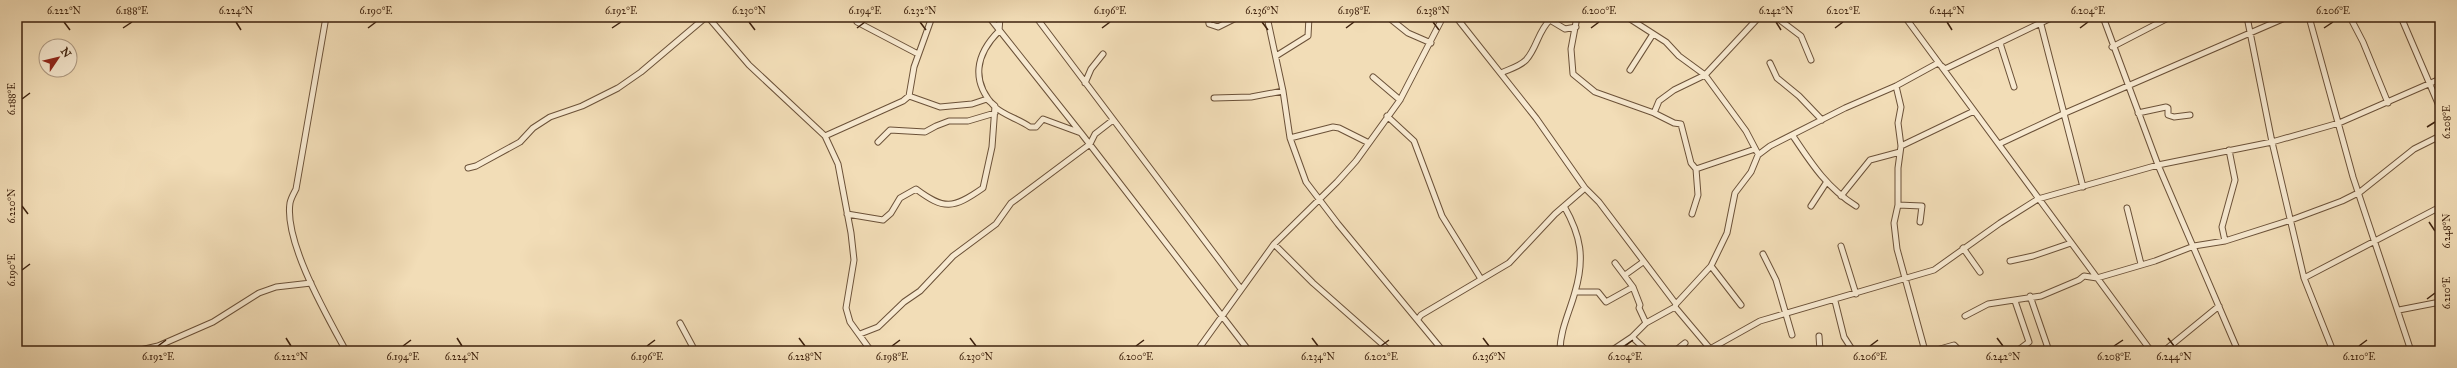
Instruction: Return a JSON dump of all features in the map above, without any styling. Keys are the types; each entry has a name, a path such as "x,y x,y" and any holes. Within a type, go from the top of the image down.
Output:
{"street":[{"path":"326,17 296,189 290,202 294,239 311,283 346,351"},
{"path":"468,168 476,166 520,142 534,128 550,117 582,106 618,88 641,72 707,17 749,65 825,136 838,164 854,260 846,308 850,322 871,351"},
{"path":"825,136 903,101 909,96 914,67 932,17"},
{"path":"989,17 1090,144 1222,317 1250,351"},
{"path":"847,214 883,220 891,213 900,198 916,189 933,202 946,206 972,196 983,188 992,147 995,106 984,91 977,74 987,44 999,31 1000,17"},
{"path":"1036,17 1241,289"},
{"path":"1208,17 1209,24 1218,27 1230,19 1238,17"},
{"path":"1267,17 1283,91 1290,138 1302,173 1319,198 1443,351"},
{"path":"1276,56 1308,36 1309,17"},
{"path":"1388,17 1408,33 1430,43"},
{"path":"1197,351 1274,244 1351,166 1400,100 1442,17"},
{"path":"1456,17 1536,118 1585,188 1599,202 1675,305 1711,350 1716,344 1760,321 1934,270 1963,248 2038,199 2158,165 2272,142 2339,122 2388,103 2440,79"},
{"path":"1577,17 1576,28 1572,34 1572,64 1573,74 1579,82 1594,92 1654,113 1674,124 1682,124 1691,163 1696,169 1698,195 1692,214"},
{"path":"1627,17 1654,34 1705,75 1746,130 1758,156"},
{"path":"1654,113 1659,101 1674,90 1705,75 1759,17"},
{"path":"1776,17 1801,36 1811,60"},
{"path":"1905,17 2150,350"},
{"path":"2039,17 2082,187"},
{"path":"1938,63 1946,69 2053,17"},
{"path":"2103,17 2112,47 2158,165 2238,351"},
{"path":"2112,47 2170,17"},
{"path":"2246,17 2272,142 2304,278 2333,351"},
{"path":"1999,144 2063,114 2287,17"},
{"path":"2310,17 2353,177 2360,192 2411,351"},
{"path":"2350,17 2363,42 2388,103"},
{"path":"2401,17 2440,108"},
{"path":"2438,17 2440,23"},
{"path":"1501,73 1518,66 1526,60 1538,42 1541,31 1550,20 1565,29 1576,28"},
{"path":"857,22 918,54"},
{"path":"1630,70 1654,34"},
{"path":"2000,43 2014,87"},
{"path":"1085,83 1091,69 1103,54"},
{"path":"1770,62 1777,78 1799,96 1822,120"},
{"path":"1611,351 1632,337 1646,323 1675,305 1710,266 1727,233 1735,193 1751,172 1758,156 1770,146 1896,86 1938,63"},
{"path":"1373,77 1400,100"},
{"path":"1896,86 1901,107 1898,123 1900,149 1898,168 1898,205 1894,224 1903,278 1925,351"},
{"path":"1214,98 1251,97 1283,91"},
{"path":"909,96 940,107 972,104 987,99 995,106 1030,127 1036,128 1043,119 1066,129 1081,133"},
{"path":"2138,113 2163,107 2168,108 2168,115 2174,117 2190,115"},
{"path":"1841,196 1870,160 1900,149 1974,111"},
{"path":"878,142 890,130 926,132 949,121 968,121 995,113"},
{"path":"1388,116 1414,141 1442,216 1481,279"},
{"path":"860,334 878,327 904,302 920,291 953,256 996,224 1011,204 1090,144 1095,134 1113,120"},
{"path":"1290,138 1332,127 1339,128 1368,142"},
{"path":"1793,136 1826,183 1856,206"},
{"path":"1965,316 1988,304 2030,296 2041,296 2061,289 2084,276 2097,278 2155,261 2194,246 2224,241 2291,220 2360,192 2414,149 2440,136"},
{"path":"1696,169 1756,150"},
{"path":"2224,241 2222,227 2235,180 2229,150"},
{"path":"1812,206 1826,183"},
{"path":"1418,319 1422,315 1509,263 1564,206 1585,188"},
{"path":"1898,205 1922,206 1920,222"},
{"path":"1560,351 1566,319 1575,292 1581,245 1564,206"},
{"path":"2304,278 2440,207"},
{"path":"2127,208 2141,264"},
{"path":"2010,261 2033,256 2071,243"},
{"path":"1274,244 1313,283 1390,351"},
{"path":"1841,246 1856,294"},
{"path":"1963,248 1980,272"},
{"path":"1763,254 1772,267 1792,336"},
{"path":"1625,275 1643,262"},
{"path":"1615,263 1633,288 1640,305 1639,308 1646,323"},
{"path":"1710,266 1741,305"},
{"path":"136,351 158,346 213,322 259,293 276,287 311,283"},
{"path":"1575,292 1598,292 1606,302 1633,288"},
{"path":"2030,296 2049,351"},
{"path":"1835,300 1844,337 1854,351"},
{"path":"2015,300 2029,342 2017,351"},
{"path":"2399,310 2440,302"},
{"path":"2164,351 2219,306"},
{"path":"680,323 695,351"},
{"path":"1819,336 1820,351"},
{"path":"1632,337 1647,351"},
{"path":"1705,342 1716,344"},
{"path":"1675,351 1684,343"},
{"path":"1933,351 1954,345 1960,351"}]}
